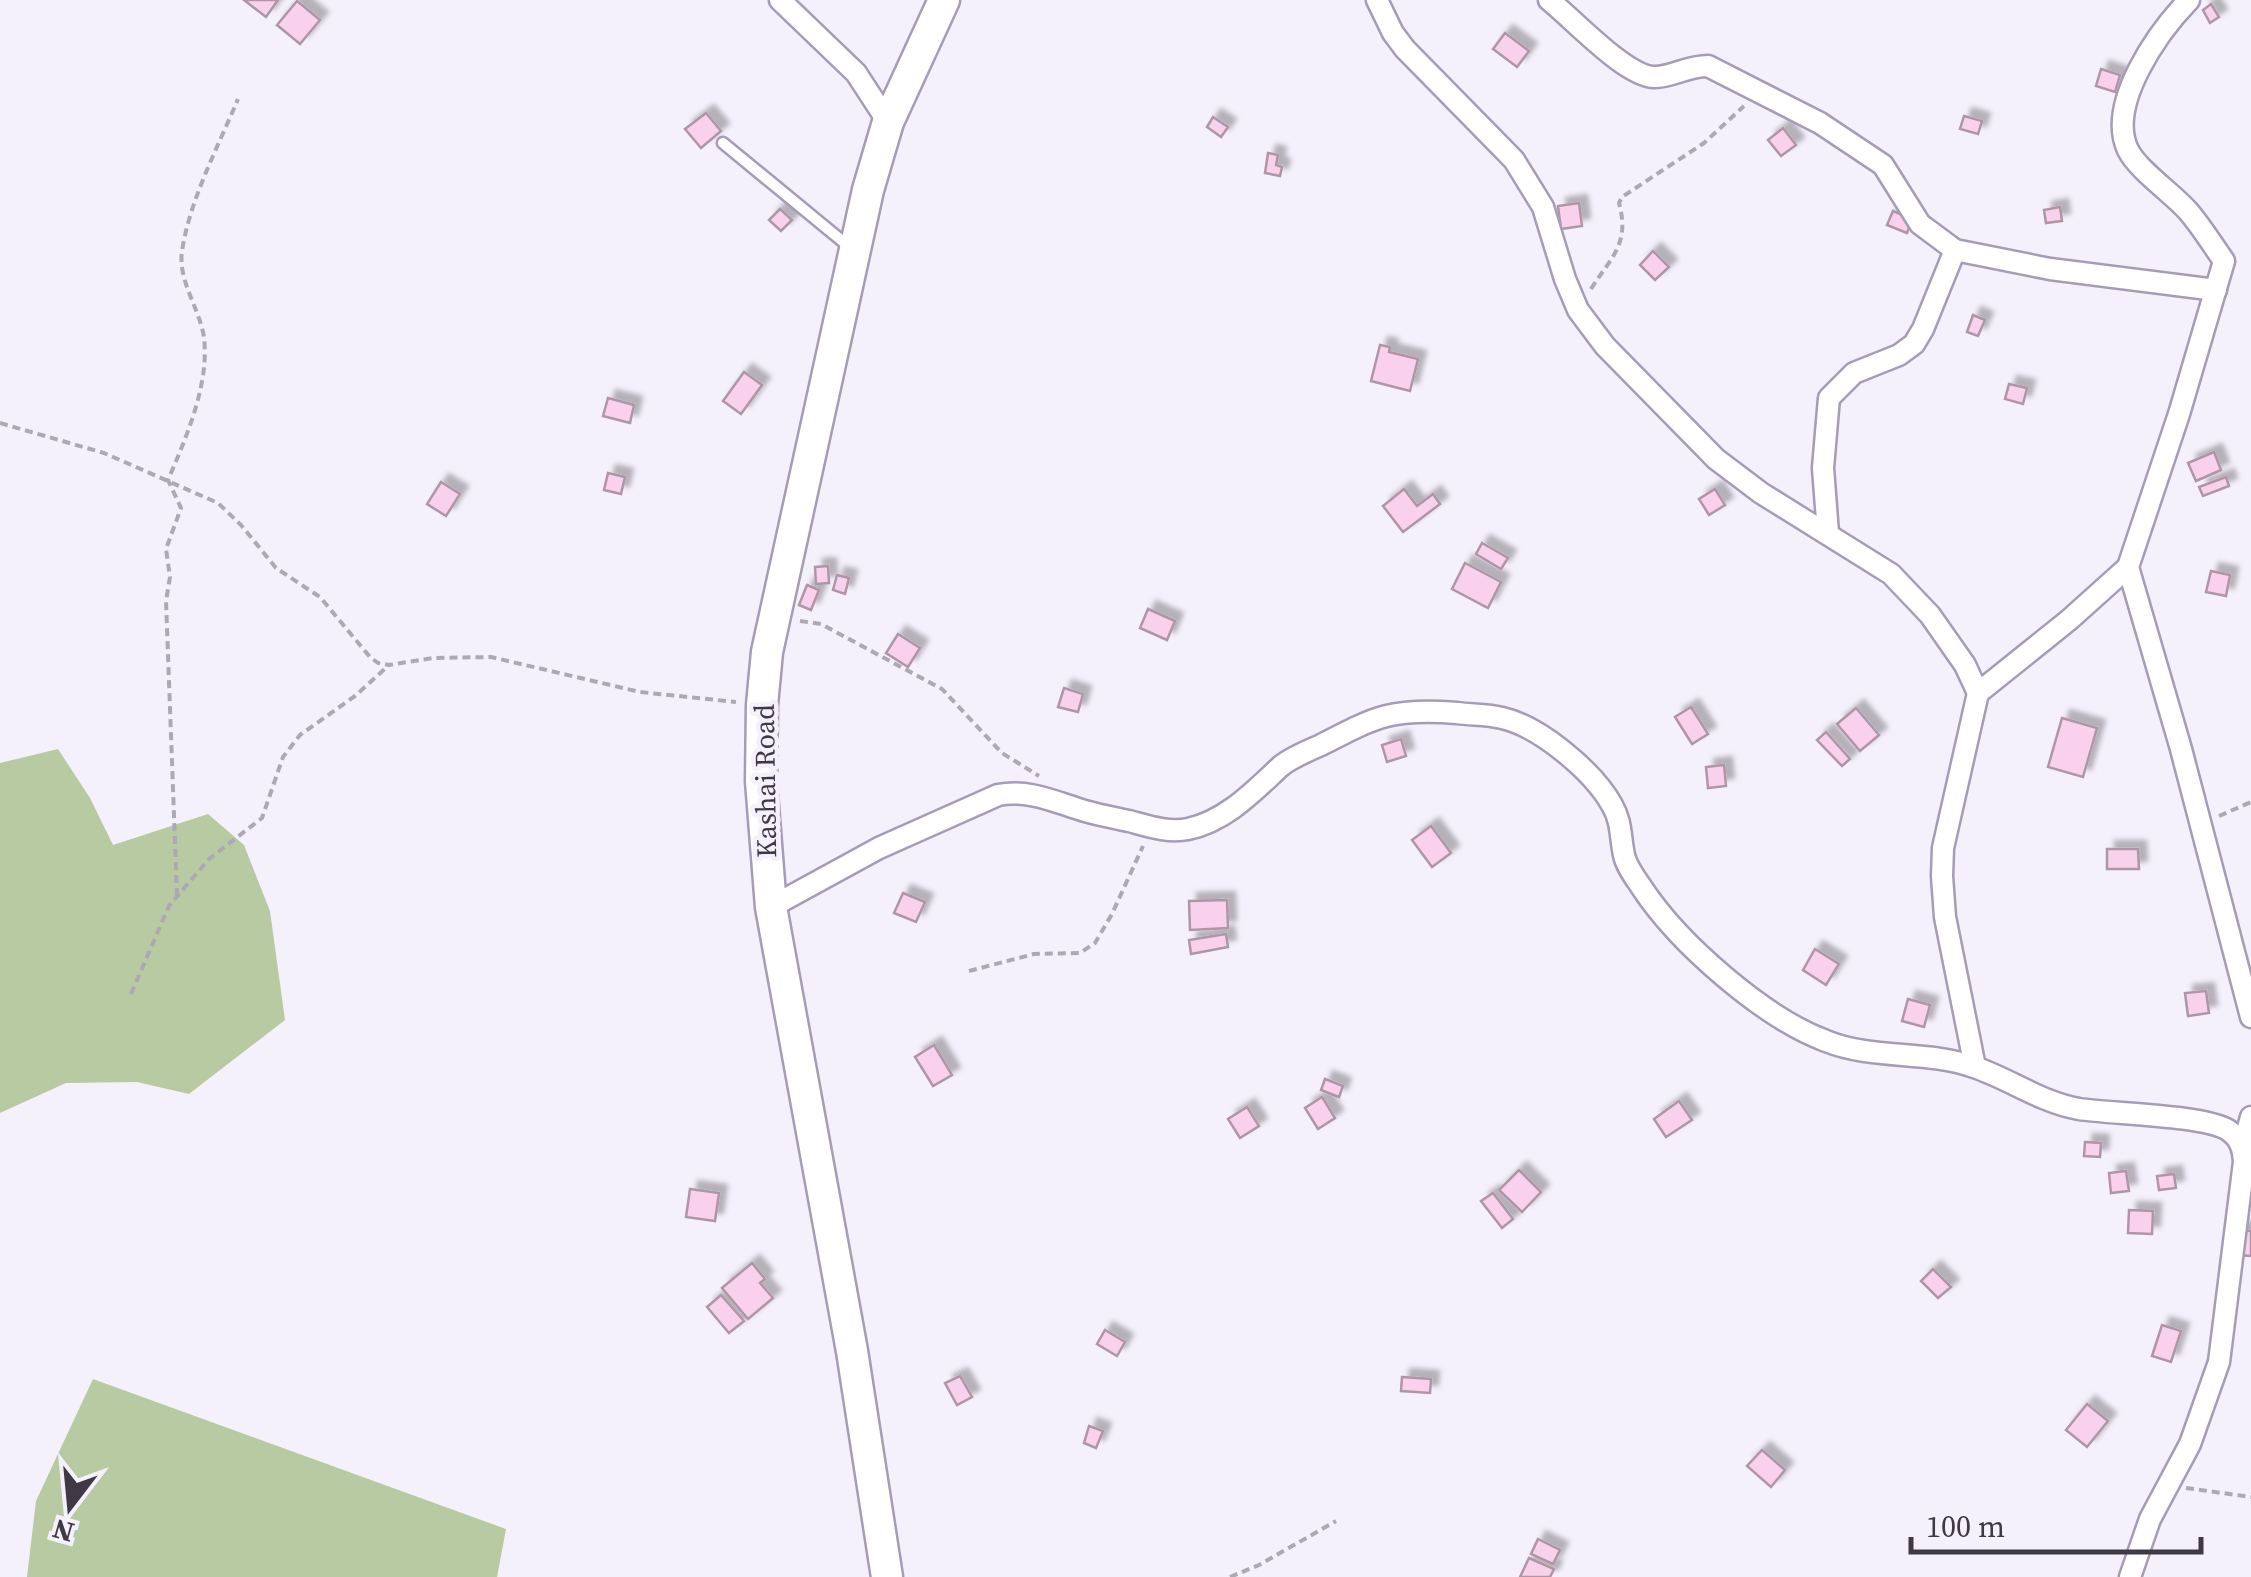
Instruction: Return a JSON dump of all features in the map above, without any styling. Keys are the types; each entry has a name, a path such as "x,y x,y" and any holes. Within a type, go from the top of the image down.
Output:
{"street":[{"path":"780,0 856,73 888,122"},
{"name":"Kashai Road","path":"887,1577 849,1332 771,907 762,781 762,706 774,617 868,190 888,122 944,0"},
{"path":"1377,0 1405,48 1514,160 1543,207 1578,310 1605,346 1716,459 1761,493 1891,574 1930,615 1965,665 1978,693 1943,848 1942,876 1946,917 1975,1067"},
{"path":"1549,0 1622,65 1638,73 1652,78 1688,66 1708,66 1820,122 1883,165 1920,224 1955,250 2050,269 2216,290"},
{"path":"1978,693 2128,567 2216,290 2224,260 2188,211 2129,152 2124,130 2124,107 2136,78 2164,26 2189,0"},
{"path":"1828,533 1823,468 1829,398 1854,373 1914,344 1955,250"},
{"path":"2128,567 2251,1017"},
{"path":"771,907 878,848 998,795 1032,794 1151,828 1187,830 1215,820 1284,764 1364,722 1411,710 1501,717 1530,727 1577,764 1612,803 1623,830 1624,858 1644,891 1692,946 1772,1014 1828,1042 1866,1052 1975,1067 2033,1095 2078,1108 2214,1124 2227,1130 2243,1147"},
{"path":"2130,1577 2150,1519 2190,1444 2220,1362 2243,1147 2251,1117"}],"lane":[{"path":"723,143 856,252"}],"path":[{"path":"1578,310 1617,253 1624,224 1619,203 1622,197 1704,143 1757,90"},
{"path":"168,480 192,426 204,354 203,331 182,272 181,254 190,218 238,99"},
{"path":"0,423 104,453 218,503 276,568 320,596 378,663 472,655 640,692 762,706"},
{"path":"168,480 182,508 166,556 170,578 166,601 177,896"},
{"path":"774,617 821,624 942,689 1002,754 1050,782"},
{"path":"132,994 155,932 177,896 209,859 262,818 283,757 300,735 355,696 389,665"},
{"path":"2201,824 2251,802"},
{"path":"969,971 1034,954 1080,953 1095,943 1151,828"},
{"path":"2167,1485 2251,1497"},
{"path":"1230,1577 1336,1521"}],"green space":[{"path":"58,749 90,798 113,845 208,814 244,845 270,911 285,1020 189,1094 137,1082 66,1083 0,1113 0,763"},
{"path":"93,1379 506,1529 497,1577 27,1577 36,1501"}],"building":[{"path":"244,0 278,0 266,17"},
{"path":"297,1 320,20 300,44 277,25"},
{"path":"2211,4 2219,17 2210,23 2203,10"},
{"path":"1505,33 1529,51 1517,67 1493,49"},
{"path":"2101,69 2120,75 2115,92 2096,86"},
{"path":"706,113 721,131 701,148 685,129"},
{"path":"1964,116 1982,121 1978,134 1960,129"},
{"path":"1213,117 1228,127 1221,137 1207,127"},
{"path":"1783,128 1796,145 1781,156 1768,140"},
{"path":"1268,153 1278,155 1280,176 1265,173"},
{"path":"1579,203 1582,226 1561,229 1558,206"},
{"path":"2060,207 2062,221 2046,223 2044,210"},
{"path":"780,209 792,220 781,231 769,220"},
{"path":"1893,211 1912,219 1907,233 1887,225"},
{"path":"1653,251 1669,267 1655,280 1640,265"},
{"path":"1973,315 1985,320 1978,336 1967,332"},
{"path":"1380,345 1390,347 1389,352 1418,359 1410,391 1371,381"},
{"path":"744,372 762,385 741,414 723,401"},
{"path":"2009,384 2027,388 2023,404 2005,399"},
{"path":"608,398 634,405 630,423 603,416"},
{"path":"2214,452 2221,470 2196,481 2188,463"},
{"path":"608,473 625,477 621,494 604,490"},
{"path":"2226,477 2229,486 2203,496 2199,487"},
{"path":"441,482 460,494 446,516 427,504"},
{"path":"1404,489 1417,506 1433,494 1440,504 1403,532 1383,506"},
{"path":"1715,489 1725,505 1709,515 1699,499"},
{"path":"1482,543 1508,558 1501,569 1476,554"},
{"path":"1465,563 1501,582 1488,608 1452,589"},
{"path":"828,566 829,583 816,584 815,567"},
{"path":"2211,571 2230,575 2226,596 2206,592"},
{"path":"837,575 849,578 845,594 833,590"},
{"path":"807,585 819,590 811,610 799,605"},
{"path":"1148,609 1175,621 1167,640 1140,628"},
{"path":"898,634 920,648 908,667 886,653"},
{"path":"1064,688 1083,694 1078,712 1058,707"},
{"path":"1691,707 1708,734 1692,744 1675,717"},
{"path":"1856,708 1879,735 1860,751 1837,724"},
{"path":"2062,718 2097,728 2083,777 2048,767"},
{"path":"1826,732 1850,759 1842,766 1817,740"},
{"path":"1401,739 1406,756 1387,762 1382,745"},
{"path":"1724,765 1726,786 1708,788 1706,767"},
{"path":"1431,826 1451,853 1432,867 1412,840"},
{"path":"2107,849 2138,849 2139,869 2107,869"},
{"path":"903,893 925,902 916,922 894,913"},
{"path":"1227,900 1228,928 1190,930 1189,901"},
{"path":"1226,934 1228,947 1191,954 1189,940"},
{"path":"1815,949 1839,964 1826,985 1803,970"},
{"path":"2206,991 2209,1013 2188,1016 2185,993"},
{"path":"1908,999 1930,1005 1924,1027 1902,1021"},
{"path":"934,1045 952,1075 933,1086 915,1057"},
{"path":"1325,1079 1343,1086 1339,1097 1321,1090"},
{"path":"1322,1097 1335,1118 1318,1129 1305,1108"},
{"path":"1679,1101 1692,1120 1666,1137 1654,1119"},
{"path":"1247,1107 1259,1126 1240,1138 1228,1119"},
{"path":"2085,1142 2101,1143 2100,1157 2084,1156"},
{"path":"1519,1170 1541,1192 1522,1212 1499,1190"},
{"path":"2126,1171 2129,1191 2111,1193 2109,1173"},
{"path":"2174,1174 2176,1188 2159,1190 2157,1176"},
{"path":"690,1189 719,1193 715,1221 686,1217"},
{"path":"1493,1193 1513,1219 1502,1228 1481,1201"},
{"path":"2129,1210 2153,1211 2152,1234 2128,1233"},
{"path":"2238,1230 2251,1231 2251,1256 2236,1255"},
{"path":"752,1263 765,1279 760,1283 773,1298 748,1319 722,1288"},
{"path":"1933,1269 1951,1287 1938,1298 1921,1281"},
{"path":"721,1295 744,1321 729,1333 707,1307"},
{"path":"2162,1325 2181,1331 2171,1362 2152,1356"},
{"path":"1105,1330 1125,1342 1117,1356 1097,1344"},
{"path":"960,1376 972,1397 957,1405 945,1383"},
{"path":"1402,1377 1431,1379 1430,1393 1401,1391"},
{"path":"2087,1404 2108,1421 2087,1447 2066,1430"},
{"path":"1089,1426 1103,1431 1096,1448 1084,1443"},
{"path":"1762,1450 1785,1470 1771,1487 1747,1466"},
{"path":"1538,1539 1560,1550 1553,1564 1531,1554"},
{"path":"1529,1558 1554,1569 1550,1577 1520,1577"}]}
